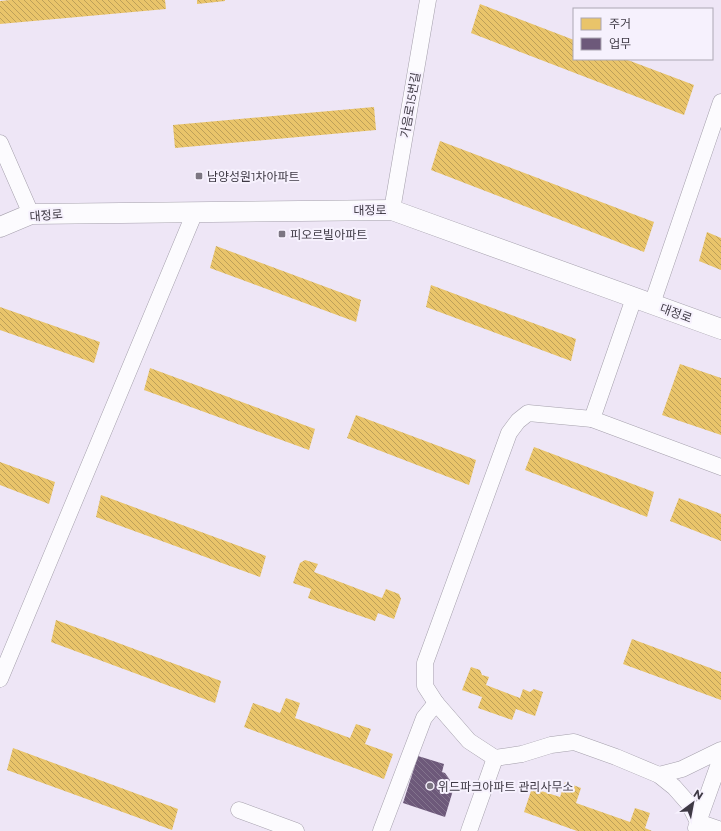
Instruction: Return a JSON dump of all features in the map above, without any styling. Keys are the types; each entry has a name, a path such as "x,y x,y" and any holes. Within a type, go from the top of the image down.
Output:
{"street":[{"name":"가음로15번길","path":"392,210 428,0"},
{"path":"592,419 643,301 721,102"},
{"path":"0,143 31,214"},
{"name":"대정로","path":"0,227 31,214 392,210 721,329"},
{"path":"0,680 195,212"},
{"path":"696,826 689,804 674,787 659,775 616,757 574,742 551,745 522,754 495,758 469,741 436,703 425,686 425,663 509,433 518,420 528,413 592,419 721,467"},
{"path":"381,831 424,718 436,703"},
{"path":"659,775 682,768 721,750"},
{"path":"469,831 495,758"},
{"path":"696,826 721,758"},
{"path":"240,810 296,831"},
{"path":"696,826 721,830"}],"building: 주거":[{"path":"165,0 166,9 0,24 0,1"},
{"path":"197,0 225,0 225,1 197,4"},
{"path":"480,4 573,40 573,60 628,60 694,85 684,115 471,33"},
{"path":"374,107 376,130 175,148 173,125"},
{"path":"440,141 654,222 644,252 431,170"},
{"path":"707,232 721,238 721,270 699,261"},
{"path":"216,246 361,300 356,322 210,268"},
{"path":"431,285 576,339 571,361 426,307"},
{"path":"0,307 100,342 94,363 0,330"},
{"path":"680,364 721,378 721,435 662,415"},
{"path":"150,368 315,429 309,450 144,390"},
{"path":"356,415 476,460 469,485 347,438"},
{"path":"534,447 654,492 647,517 525,470"},
{"path":"0,462 55,482 49,504 0,485"},
{"path":"101,495 266,556 260,577 96,517"},
{"path":"679,498 721,514 721,541 670,521"},
{"path":"305,560 318,564 314,572 382,598 386,589 399,594 401,599 394,619 378,613 375,621 308,598 311,589 293,583 300,563"},
{"path":"56,620 221,681 215,703 51,642"},
{"path":"632,639 721,672 721,700 623,664"},
{"path":"471,667 480,670 482,675 489,677 486,685 520,698 523,689 530,692 534,689 543,692 535,716 516,709 512,720 478,708 482,697 462,690"},
{"path":"286,698 300,703 295,718 350,738 356,724 371,729 365,744 393,754 384,779 244,727 253,703 280,713"},
{"path":"13,748 178,809 172,830 7,770"},
{"path":"565,782 581,788 576,803 630,822 635,808 650,813 645,828 652,831 577,831 524,812 532,788 560,797"}],"building: 업무":[{"name":"위드파크아파트 관리사무소","path":"418,756 444,764 442,772 445,773 450,780 448,786 454,787 445,817 403,803"}],"place":[{"name":"남양성원1차아파트","path":"199,176"},
{"name":"피오르빌아파트","path":"282,234"},
{"name":"위드파크아파트 관리사무소","path":"430,786"}]}
